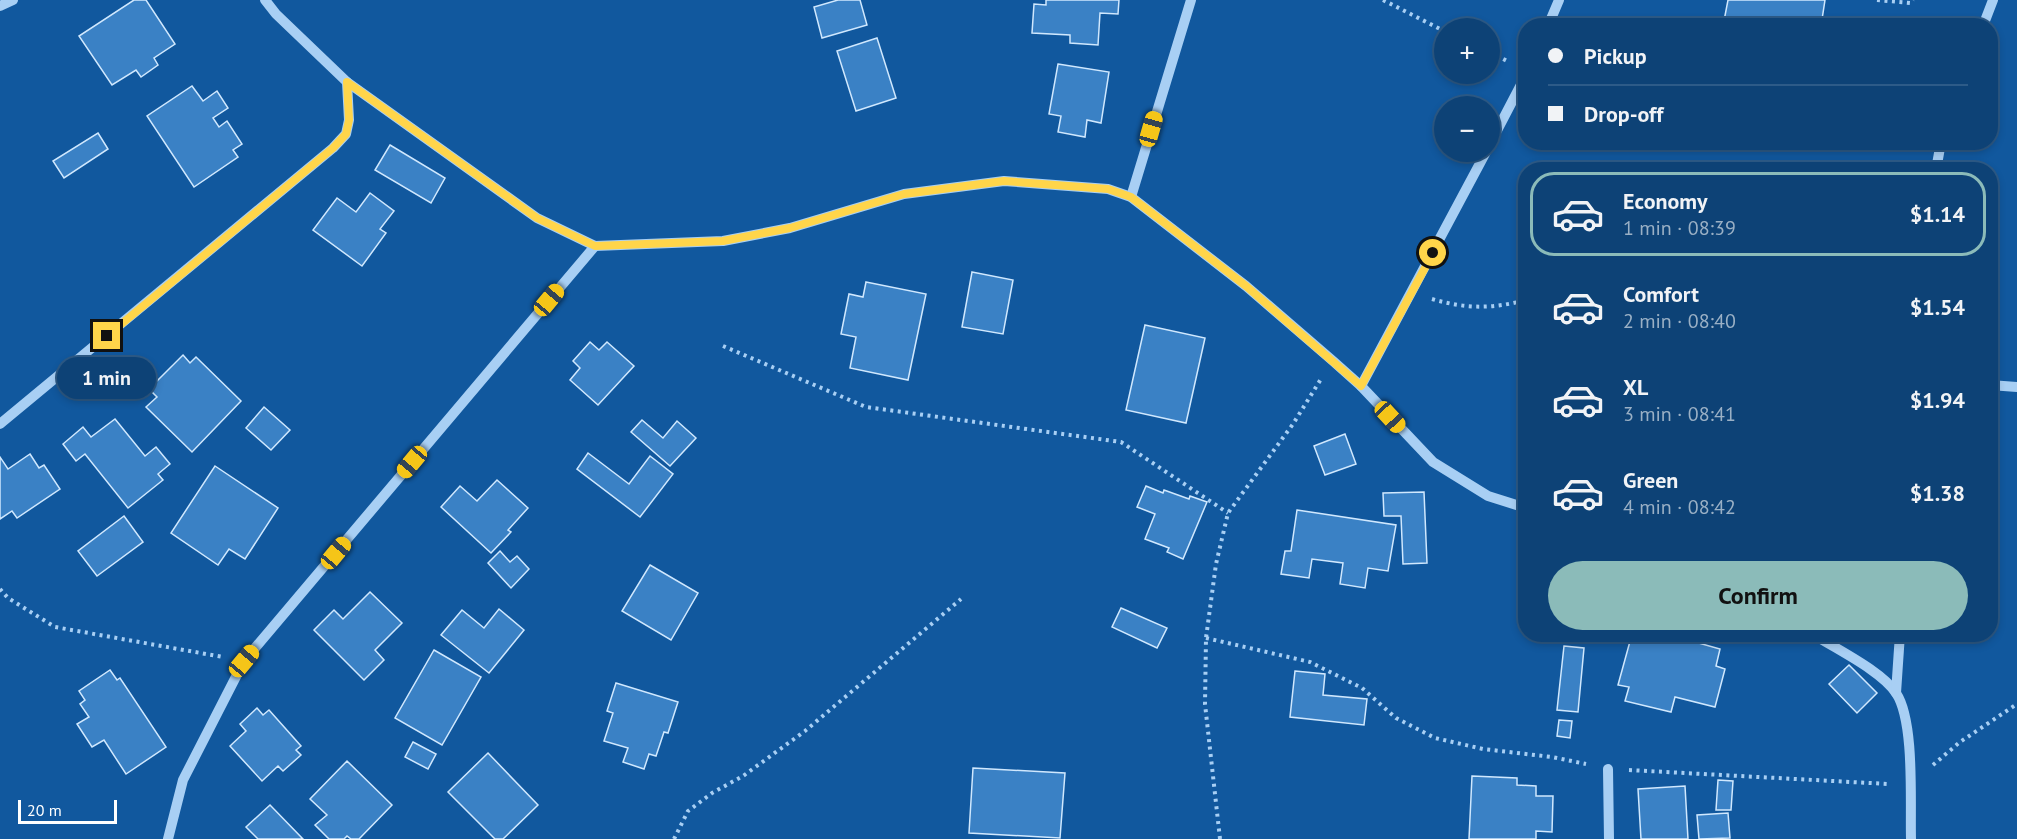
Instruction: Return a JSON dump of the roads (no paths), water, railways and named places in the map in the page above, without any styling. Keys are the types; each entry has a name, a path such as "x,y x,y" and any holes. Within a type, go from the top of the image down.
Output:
{"street":[{"path":"0,6 13,0"},
{"path":"265,0 276,14 347,82 537,218 595,246 723,241 790,228 904,194 1004,181 1108,189 1131,197 1246,286 1333,361 1361,386 1433,462 1488,496 1518,505"},
{"path":"1131,197 1191,0"},
{"path":"1551,18 1559,0"},
{"path":"1986,18 1993,0"},
{"path":"0,424 333,148 346,134 349,120 347,82"},
{"path":"1500,125 1518,90"},
{"path":"1361,386 1481,162"},
{"path":"168,839 183,780 244,661 595,246"},
{"path":"1998,386 2017,387"},
{"path":"1826,642 1872,671 1896,693 1907,720 1911,839"},
{"path":"1896,693 1899,642"},
{"path":"1608,769 1609,839"}]}
